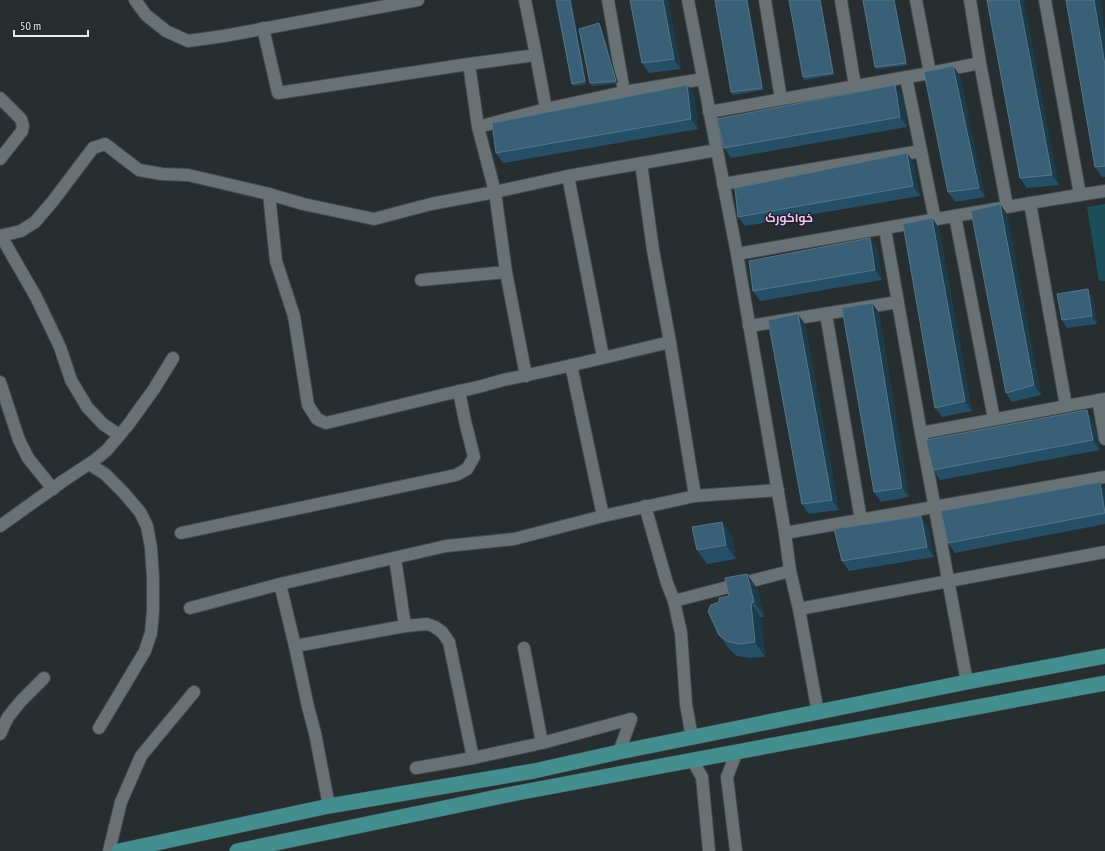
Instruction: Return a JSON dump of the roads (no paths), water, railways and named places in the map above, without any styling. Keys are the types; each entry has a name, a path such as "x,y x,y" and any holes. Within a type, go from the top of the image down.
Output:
{"main road":[{"path":"119,851 329,806 534,771 619,752 967,682 1105,656"},
{"path":"1005,676 1011,700"},
{"path":"237,851 517,793 1105,683"},
{"path":"517,793 518,784 522,779 534,771"}],"street":[{"path":"135,0 146,15 166,31 188,41 224,36 418,0"},
{"path":"525,0 546,109"},
{"path":"608,0 624,92"},
{"path":"688,0 737,254 778,490 790,571 818,713"},
{"path":"765,0 781,99"},
{"path":"841,0 855,86"},
{"path":"916,0 930,73"},
{"path":"970,0 980,63 1007,206"},
{"path":"1044,0 1080,195"},
{"path":"263,28 278,93 536,55"},
{"path":"709,112 980,63"},
{"path":"469,64 478,127 495,192 506,272 526,376"},
{"path":"906,77 935,220"},
{"path":"478,127 546,109 624,92 703,79"},
{"path":"0,98 21,119 23,126 22,131 0,159"},
{"path":"119,435 103,424 87,407 71,380 60,347 36,297 0,236 21,231 35,222 53,201 93,148 105,144 139,170 162,174 188,175 269,194 303,204 374,219 432,204 568,176 716,150"},
{"path":"723,184 921,151"},
{"path":"641,163 653,250 670,342 695,496"},
{"path":"568,176 603,357"},
{"path":"737,254 885,229 1007,206 1105,191"},
{"path":"269,194 276,261 294,316 308,405 317,419 326,423 670,342"},
{"path":"1030,203 1066,406"},
{"path":"956,216 994,419"},
{"path":"885,229 934,507 967,682"},
{"path":"421,280 506,272"},
{"path":"749,326 898,302"},
{"path":"826,314 861,520"},
{"path":"0,526 107,450 154,389 174,358"},
{"path":"571,365 603,516"},
{"path":"0,382 19,440 28,458 53,489"},
{"path":"181,533 456,475 468,469 474,457 459,391"},
{"path":"921,433 1101,400 1105,439"},
{"path":"89,464 105,474 140,512 147,526 151,548 153,578 151,633 145,652 99,728"},
{"path":"785,533 1105,477"},
{"path":"190,608 280,584 446,546 514,539 645,506 695,496 778,490"},
{"path":"645,506 674,601 681,633 686,704 692,738"},
{"path":"798,609 1105,552"},
{"path":"395,558 405,626"},
{"path":"674,601 790,571"},
{"path":"280,584 315,733 329,806"},
{"path":"295,646 405,626 427,624 435,627 442,632 449,642 473,758"},
{"path":"524,648 542,743"},
{"path":"0,734 8,717 21,700 44,678"},
{"path":"109,851 121,802 141,756 194,692"},
{"path":"416,768 473,758 542,743 631,719 619,752"},
{"path":"736,851 727,777 737,751"},
{"path":"692,760 702,777 709,851"}],"district":[{"name":"خواکورک","path":"789,217"}]}
